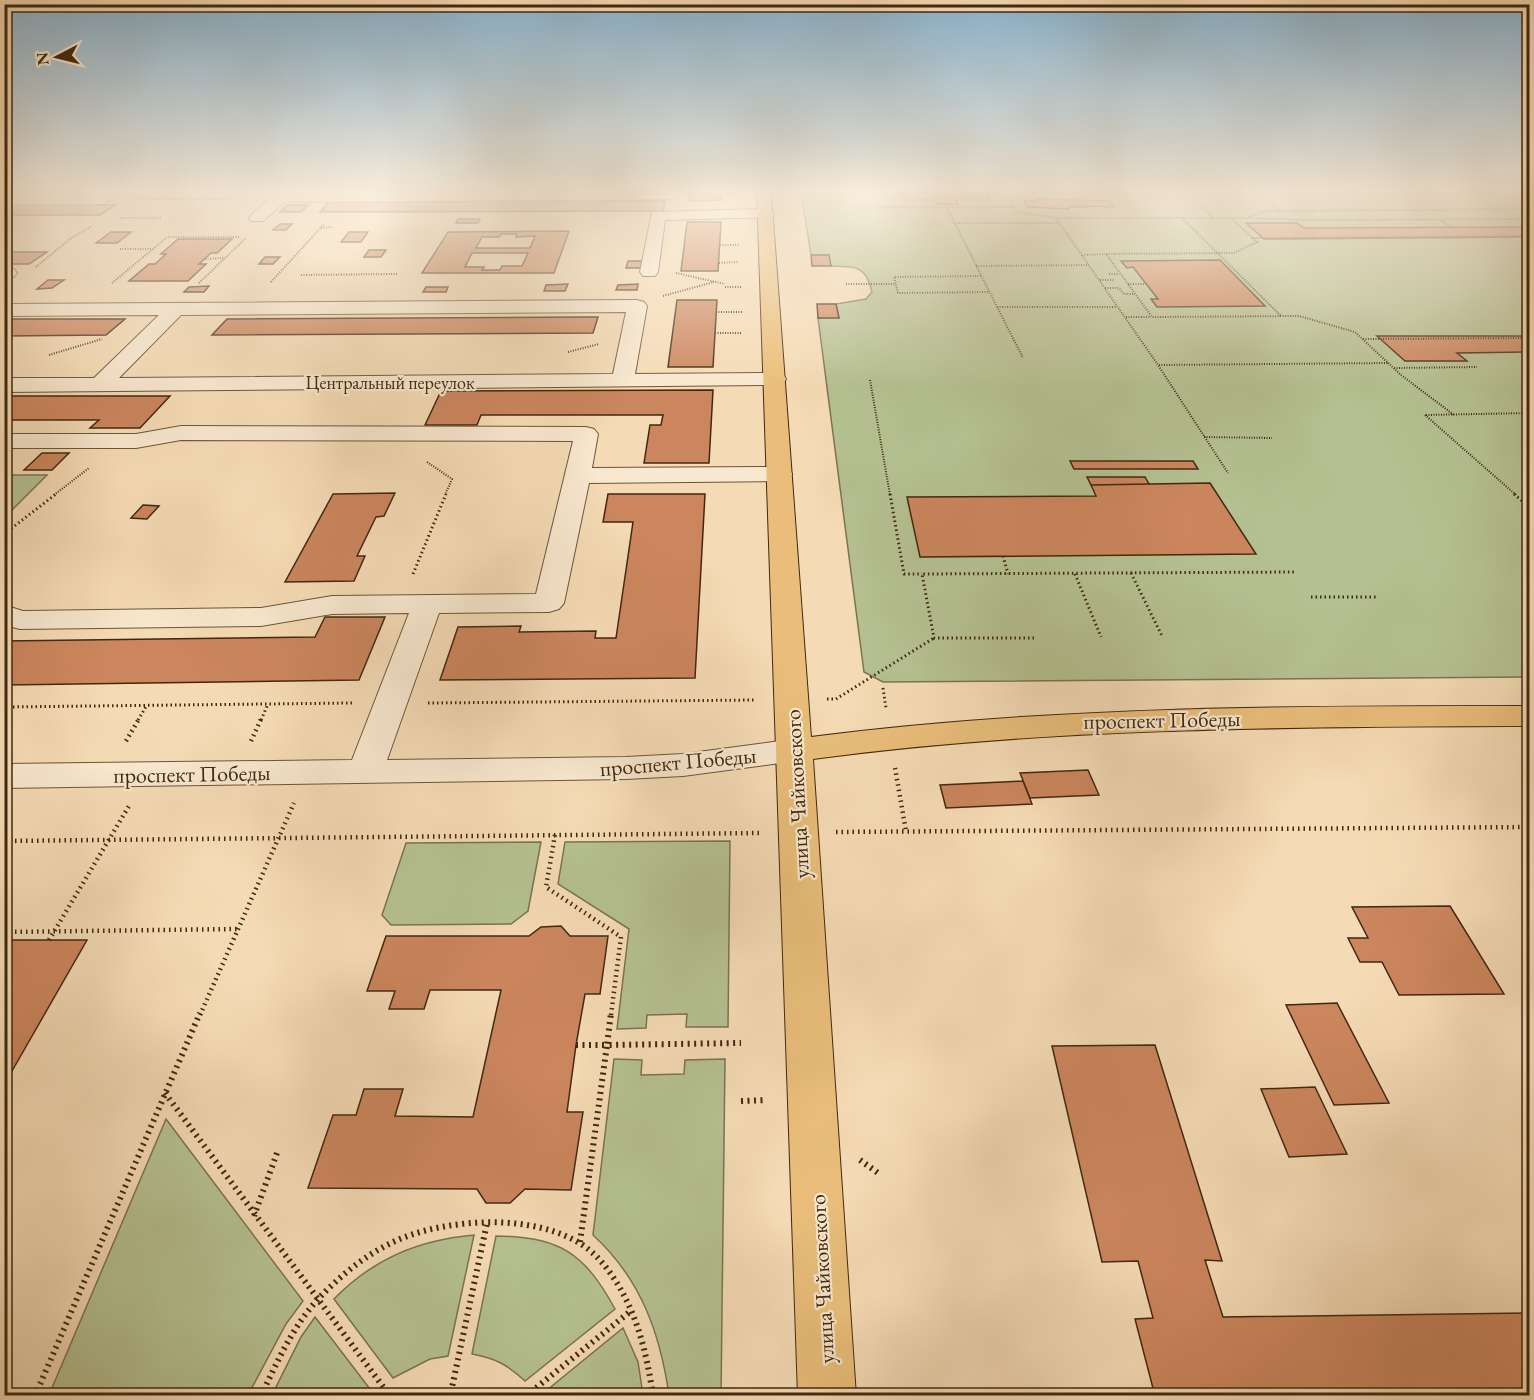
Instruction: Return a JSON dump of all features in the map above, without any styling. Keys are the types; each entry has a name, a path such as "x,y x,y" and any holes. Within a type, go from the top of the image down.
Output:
{"main road":[{"name":"улица Чайковского","path":"768,257 827,1395"},
{"name":"проспект Победы","path":"795,750 940,732 1113,720 1530,716"}],"street":[{"path":"650,269 652,257"},
{"path":"4,310 170,315 248,309 637,306 623,381"},
{"path":"99,385 170,315"},
{"name":"Центральный переулок","path":"4,385 225,384 406,396 623,381 775,380"},
{"path":"181,433 225,384"},
{"path":"386,434 406,396"},
{"path":"4,441 136,441 181,433 586,434 549,603 332,605 261,617 20,620 4,614"},
{"path":"578,476 780,474"},
{"path":"365,772 414,604"},
{"name":"проспект Победы","path":"4,776 626,768 682,765 795,750"}],"path":[{"path":"6,273 28,273 49,257"},
{"path":"122,283 112,283 143,257"},
{"path":"248,309 295,257"},
{"path":"972,257 1023,358"},
{"path":"1084,257 1158,365 1228,473"},
{"path":"1108,257 1152,317"},
{"path":"1222,257 1281,316"},
{"path":"205,259 225,258"},
{"path":"200,283 225,258"},
{"path":"976,266 1089,265"},
{"path":"650,269 725,284"},
{"path":"301,275 397,274"},
{"path":"1100,280 1114,280 1109,274 1120,274"},
{"path":"981,276 894,277 898,293 989,292"},
{"path":"637,306 653,298 714,282"},
{"path":"846,284 896,284"},
{"path":"1128,284 1146,284"},
{"path":"1105,288 1119,288 1124,294 1135,294"},
{"path":"997,307 1118,307"},
{"path":"40,358 170,315"},
{"path":"1218,316 1224,323"},
{"path":"1125,317 1299,316 1355,332 1393,368 1454,415"},
{"path":"1362,339 1530,338"},
{"path":"1158,365 1388,363"},
{"path":"1393,368 1477,367"},
{"path":"870,380 904,574 1294,572"},
{"path":"1530,413 1425,415 1530,508"},
{"path":"386,434 452,479 414,604"},
{"path":"1204,437 1272,438"},
{"path":"4,534 122,441"},
{"path":"1003,556 1008,573"},
{"path":"1075,573 1101,637"},
{"path":"1131,573 1162,636"},
{"path":"922,574 934,638"},
{"path":"1311,597 1376,597"},
{"path":"851,688 934,638 1034,638"},
{"path":"249,745 268,704"},
{"path":"122,749 147,705"},
{"path":"4,716 11,707"},
{"path":"35,1395 238,929 318,773"},
{"path":"49,940 130,804"},
{"path":"555,835 546,887 621,937 580,1242"},
{"path":"4,932 238,929"},
{"path":"576,1045 741,1043"},
{"path":"165,1093 254,1216 390,1395"},
{"path":"254,1216 277,1154"},
{"path":"451,1392 487,1222"},
{"path":"261,1395 284,1347 318,1299 353,1268 392,1242 438,1228 487,1222 540,1227 580,1242 608,1268 632,1310 649,1364 653,1395"},
{"path":"526,1395 632,1310"},
{"path":"435,1395 451,1392 479,1395"}],"green space":[{"path":"829,257 1529,257 1529,677 883,682 864,672 818,318 839,317 836,304 866,299 872,292 867,277 859,269 831,266"},
{"path":"5,475 47,475 5,517"},
{"path":"730,841 728,1027 686,1027 687,1014 647,1015 646,1028 617,1029 629,929 558,884 565,842"},
{"path":"541,842 528,911 511,924 391,925 382,915 406,843"},
{"path":"614,1059 642,1060 641,1075 684,1074 685,1060 725,1059 721,1395 669,1395 660,1350 646,1308 624,1270 593,1235"},
{"path":"166,1119 303,1301 286,1324 248,1395 49,1395"},
{"path":"474,1235 448,1356 430,1359 393,1378 334,1299 364,1273 398,1254 434,1241"},
{"path":"496,1236 537,1240 568,1252 593,1274 615,1309 525,1381 501,1363 472,1354"},
{"path":"315,1317 373,1393 371,1395 272,1395 301,1337"},
{"path":"623,1328 638,1362 643,1395 541,1395"}],"building":[{"path":"4,257 39,257 29,264 4,264"},
{"path":"162,257 206,257 199,264 206,264 188,281 129,281 149,264 155,264"},
{"path":"265,257 280,257 273,264 259,264"},
{"path":"432,257 470,257 465,267 500,270 502,266 522,266 526,257 560,257 554,273 422,273"},
{"path":"683,257 719,257 718,271 681,271"},
{"path":"811,257 829,257 831,266 812,266"},
{"path":"1220,260 1265,306 1157,307 1151,299 1158,299 1133,267 1127,268 1121,261"},
{"path":"628,261 642,261 641,268 626,268"},
{"path":"48,280 64,280 52,288 37,289"},
{"path":"568,284 565,291 544,291 546,285"},
{"path":"638,284 637,290 616,290 618,285"},
{"path":"209,286 204,292 184,292 189,287"},
{"path":"426,287 448,287 446,292 423,292"},
{"path":"677,300 717,300 713,367 668,367"},
{"path":"817,304 836,304 839,318 818,318"},
{"path":"598,317 593,333 212,335 227,319"},
{"path":"4,319 125,319 106,335 4,336"},
{"path":"1377,336 1530,336 1530,352 1457,353 1467,361 1405,361"},
{"path":"713,390 709,463 644,463 650,425 661,425 663,415 481,415 477,425 425,425 441,391"},
{"path":"4,396 170,396 140,428 90,428 99,420 4,420"},
{"path":"42,453 69,453 52,470 24,470"},
{"path":"1070,461 1193,461 1198,469 1074,469"},
{"path":"1087,477 1145,477 1149,484 1091,485"},
{"path":"1210,483 1256,554 920,557 907,497 1096,496 1091,485"},
{"path":"395,493 384,516 376,517 357,556 365,556 354,581 285,582 333,494"},
{"path":"608,494 705,494 695,678 440,680 458,627 521,626 519,632 596,631 595,638 616,638 633,522 603,522"},
{"path":"143,505 159,506 147,519 131,518"},
{"path":"325,617 385,617 359,680 4,685 4,641 315,637"},
{"path":"1088,770 1099,795 1030,798 1020,773"},
{"path":"1023,781 1032,804 946,808 940,785"},
{"path":"1450,906 1504,994 1399,995 1382,962 1360,962 1348,938 1368,938 1352,907"},
{"path":"561,926 570,936 608,936 600,994 585,994 576,1045 567,1112 583,1112 571,1190 525,1189 510,1203 486,1203 477,1189 308,1188 333,1115 356,1115 364,1089 403,1089 395,1116 473,1117 501,990 430,990 424,1009 389,1009 395,991 367,991 386,936 529,936 541,927"},
{"path":"4,940 87,940 4,1085"},
{"path":"1337,1003 1389,1103 1334,1105 1286,1005"},
{"path":"1155,1045 1222,1261 1205,1260 1223,1317 1530,1313 1530,1396 1155,1396 1135,1319 1153,1318 1138,1261 1102,1262 1052,1046"},
{"path":"1315,1087 1347,1154 1289,1157 1261,1089"}]}
